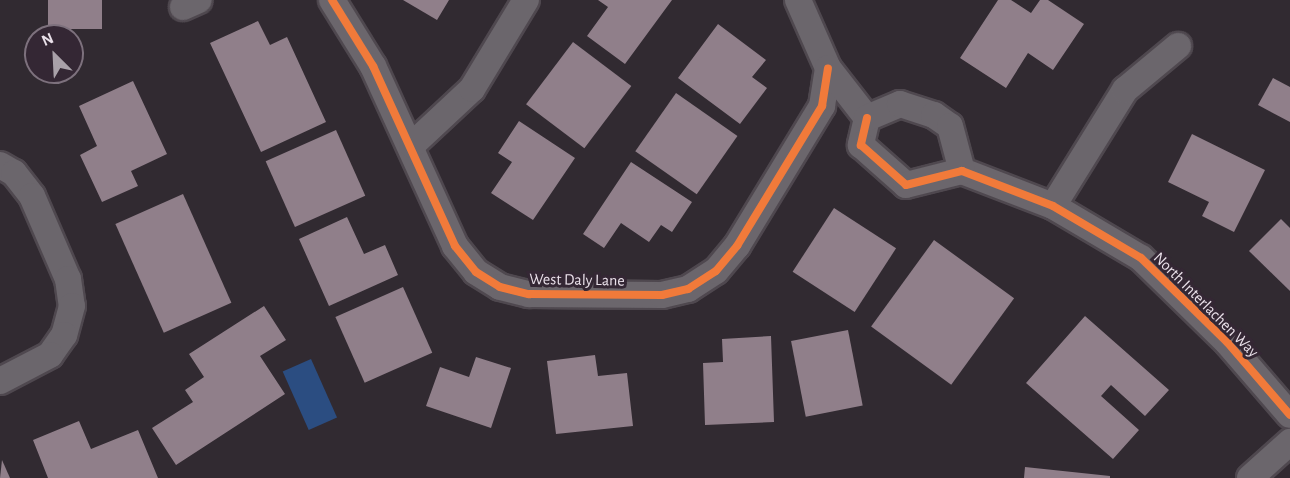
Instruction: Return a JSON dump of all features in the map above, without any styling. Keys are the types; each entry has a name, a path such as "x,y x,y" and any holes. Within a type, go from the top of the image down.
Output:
{"street":[{"name":"West Daly Lane","path":"332,0 355,33 412,145 455,246 476,272 500,287 529,294 662,295 687,289 716,271 737,246 822,106 828,68"},
{"path":"412,145 472,89 526,0"},
{"path":"798,0 828,68 867,118"},
{"path":"1053,206 1125,90 1178,46"},
{"path":"900,104 934,115 950,126 962,171 906,185 861,145 867,118 900,104"},
{"path":"0,165 14,173 32,196 68,279 72,306 64,335 50,355 0,381"},
{"name":"North Interlachen Way","path":"962,171 1053,206 1141,258 1227,342 1290,415"},
{"path":"1250,478 1290,442"}],"water":[{"path":"311,359 337,417 309,430 283,372"}],"building":[{"path":"48,0 102,0 102,29 84,29 84,24 48,24"},
{"path":"403,0 449,0 437,20"},
{"path":"598,0 672,0 625,64 587,36 608,7"},
{"path":"998,0 1011,0 1031,13 1040,0 1048,0 1084,24 1053,70 1028,53 1006,88 960,58"},
{"path":"258,21 270,45 287,37 326,122 261,152 210,43"},
{"path":"718,24 766,60 752,77 767,88 740,124 678,78"},
{"path":"573,42 631,86 584,148 526,104"},
{"path":"1273,78 1290,87 1290,122 1258,105"},
{"path":"133,81 167,154 131,171 138,186 102,202 80,155 97,146 79,106"},
{"path":"676,93 737,136 697,194 635,151"},
{"path":"519,121 575,158 533,220 491,193 512,162 498,153"},
{"path":"336,130 365,196 295,227 266,161"},
{"path":"1192,134 1265,170 1234,232 1202,216 1209,202 1168,182"},
{"path":"631,162 692,202 672,232 661,225 649,242 621,223 604,248 583,234"},
{"path":"183,194 231,303 164,333 115,224"},
{"path":"834,208 896,248 855,312 793,272"},
{"path":"347,217 364,254 385,245 398,275 329,306 299,239"},
{"path":"1281,219 1290,228 1290,291 1249,251"},
{"path":"934,240 1014,298 951,385 871,327"},
{"path":"403,287 432,353 365,383 335,317"},
{"path":"264,306 286,340 260,356 285,394 176,465 152,428 193,402 185,390 204,377 189,354"},
{"path":"1085,316 1169,390 1145,416 1111,385 1101,396 1139,430 1113,459 1026,383"},
{"path":"848,330 863,406 806,417 791,341"},
{"path":"771,336 774,422 705,425 703,363 723,362 722,339"},
{"path":"595,355 598,376 627,373 633,426 556,434 547,361"},
{"path":"476,357 511,368 491,428 426,406 440,367 469,377"},
{"path":"79,421 91,449 138,430 158,478 48,478 33,440"},
{"path":"2,460 10,478 0,478"},
{"path":"1025,467 1110,476 1110,478 1024,478"}],"cycle path":[{"path":"332,0 373,66 455,246 476,272 500,287 529,294 662,295 688,289 716,271 737,246 822,106 828,68"},
{"path":"867,118 861,145 906,185 962,171 1053,206 1141,258 1227,342 1290,415"}]}
